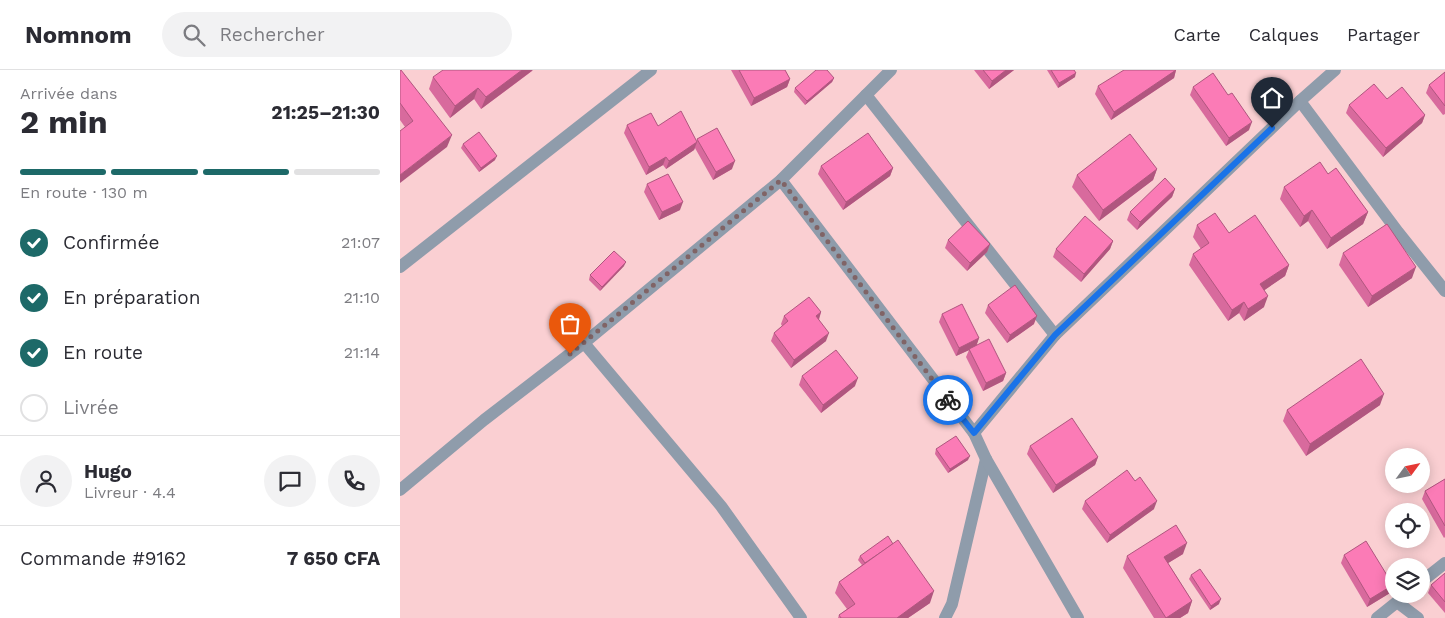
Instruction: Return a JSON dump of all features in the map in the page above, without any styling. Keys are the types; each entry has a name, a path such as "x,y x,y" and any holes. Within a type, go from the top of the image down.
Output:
{"street":[{"path":"400,267 651,70"},
{"path":"400,490 484,420 584,343 781,180 891,70"},
{"path":"974,433 1055,335 1300,101 1335,70"},
{"path":"866,96 1055,335"},
{"path":"1300,101 1398,232 1445,291"},
{"path":"781,180 974,433 986,459 1078,618"},
{"path":"584,343 721,506 801,618"},
{"path":"945,618 952,604 986,459"},
{"path":"1430,575 1445,563"},
{"path":"1377,618 1396,603"},
{"path":"1398,603 1418,618"}],"building":[{"path":"400,70 452,135 400,175 400,131 413,121 400,103"},
{"path":"443,70 522,70 486,97 478,88 455,106 433,77"},
{"path":"739,70 785,70 790,79 754,98"},
{"path":"816,70 827,70 834,78 807,101 795,88"},
{"path":"983,70 1006,70 992,81"},
{"path":"1051,70 1074,70 1076,73 1059,83"},
{"path":"1124,70 1176,70 1114,112 1098,86"},
{"path":"1445,72 1445,106 1429,85"},
{"path":"1213,73 1228,95 1232,93 1252,122 1229,138 1193,87"},
{"path":"1374,84 1387,99 1402,87 1425,115 1386,148 1349,105"},
{"path":"681,111 697,142 669,161 666,157 649,167 627,125 651,113 658,126"},
{"path":"717,128 735,161 716,172 697,139"},
{"path":"479,132 497,156 481,168 463,144"},
{"path":"868,133 893,168 846,202 821,166"},
{"path":"1130,134 1157,169 1103,210 1077,175"},
{"path":"1320,162 1328,174 1336,168 1368,212 1331,238 1312,210 1304,216 1284,187"},
{"path":"668,174 683,202 662,212 647,184"},
{"path":"1165,178 1175,189 1140,222 1130,212"},
{"path":"1215,213 1229,233 1255,215 1289,265 1260,284 1268,296 1248,309 1244,302 1232,310 1193,254 1209,243 1197,225"},
{"path":"1085,216 1113,241 1084,274 1056,249"},
{"path":"968,221 990,244 970,263 948,240"},
{"path":"1387,224 1416,267 1372,296 1343,253"},
{"path":"614,251 626,262 602,287 590,275"},
{"path":"1015,285 1037,316 1010,335 988,305"},
{"path":"809,297 821,312 816,316 829,333 794,360 774,333 788,321 784,316"},
{"path":"962,304 979,338 959,348 942,314"},
{"path":"989,339 1006,373 986,383 969,349"},
{"path":"836,350 858,378 823,405 802,376"},
{"path":"1361,359 1384,394 1310,444 1287,410"},
{"path":"1072,418 1098,457 1056,485 1030,446"},
{"path":"956,436 970,456 950,469 936,449"},
{"path":"1127,470 1135,481 1140,477 1157,501 1110,535 1085,501"},
{"path":"1445,479 1445,526 1426,493 1430,493 1430,488"},
{"path":"1176,525 1187,543 1164,557 1192,601 1166,618 1127,556"},
{"path":"888,536 893,544 865,563 860,556"},
{"path":"898,540 934,591 897,618 841,618 839,615 855,604 839,582"},
{"path":"1366,541 1385,572 1385,590 1370,599 1344,555"},
{"path":"1200,569 1221,599 1211,606 1191,575"},
{"path":"1445,573 1445,602 1431,585"}],"way so far":[{"path":"570,354 781,180 948,400"}],"route":[{"path":"948,400 974,433 1055,335 1272,128"}]}
